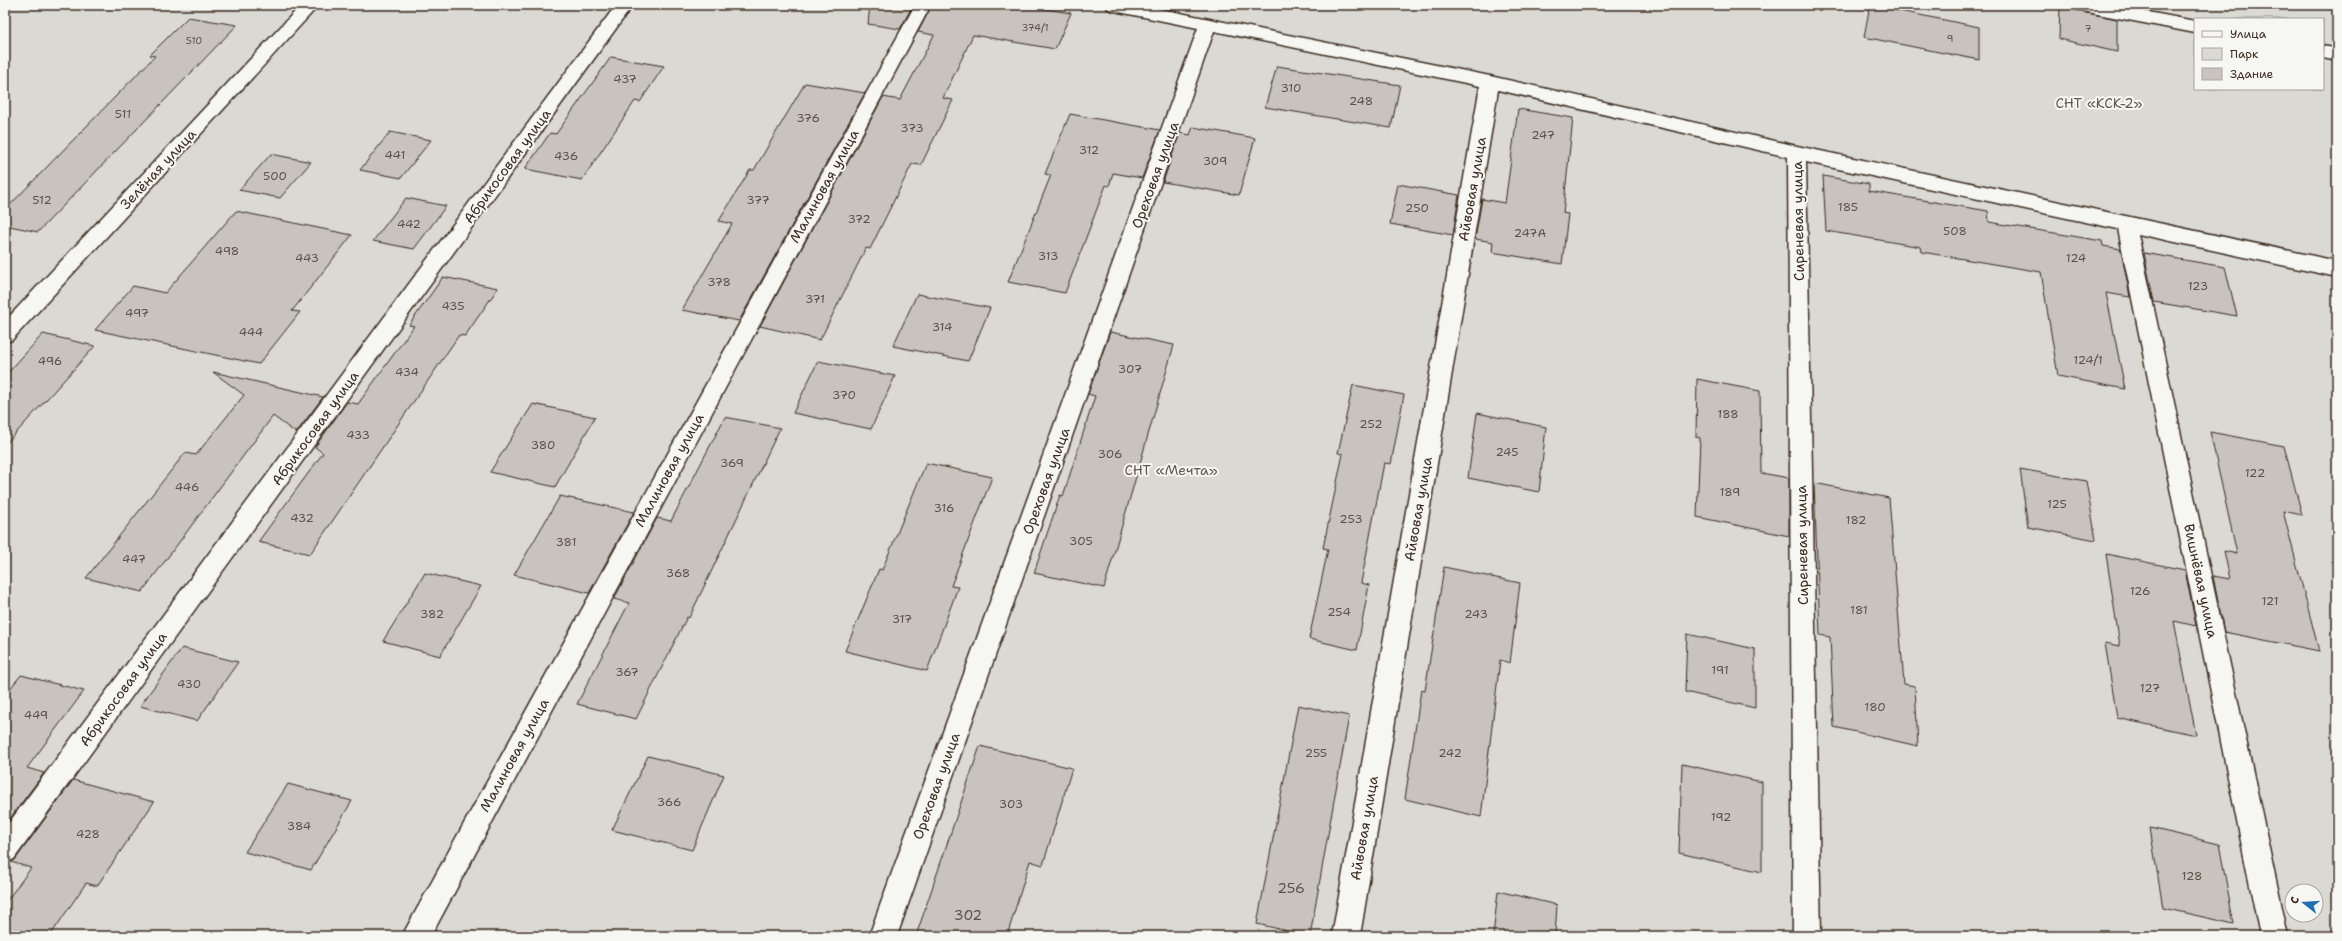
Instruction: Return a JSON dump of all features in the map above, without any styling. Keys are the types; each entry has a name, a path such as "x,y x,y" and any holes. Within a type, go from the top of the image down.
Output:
{"street":[{"name":"Зелёная улица","path":"5,334 311,5"},
{"name":"Абрикосовая улица","path":"5,850 625,5"},
{"name":"Малиновая улица","path":"416,936 923,5"},
{"path":"1114,5 1490,82 1797,153 2127,226 2337,269"},
{"path":"2082,5 2194,27"},
{"name":"Ореховая улица","path":"883,936 1208,25"},
{"path":"2324,52 2337,55"},
{"name":"Айвовая улица","path":"1346,936 1490,82"},
{"name":"Сиреневая улица","path":"1797,153 1807,936"},
{"name":"Вишнёвая улица","path":"2127,226 2274,936"}],"green space":[{"name":"СНТ «Мечта»","path":"5,5 2337,5 2337,936 5,936"}],"building":[{"path":"870,5 913,5 900,29 868,24"},
{"path":"932,5 1019,5 1071,13 1055,49 973,35 943,98 953,100 921,165 912,164 870,249 866,248 820,340 760,326 883,97 900,100 934,35 918,32"},
{"path":"1870,5 1979,27 1979,60 1864,37"},
{"path":"2060,5 2073,5 2076,10 2082,12 2117,19 2117,52 2059,39"},
{"path":"188,17 237,25 38,232 5,225 5,210 155,56 150,55"},
{"path":"611,57 664,66 640,102 635,101 582,180 525,169 550,133 556,134"},
{"path":"1277,66 1400,85 1391,128 1265,107"},
{"path":"805,83 865,93 739,321 682,310 732,224 719,221 750,170 754,170"},
{"path":"1518,109 1573,118 1563,213 1568,214 1562,264 1492,252 1493,242 1475,239 1482,199 1505,203"},
{"path":"1070,114 1160,130 1142,178 1113,173 1109,186 1106,185 1065,293 1008,282 1051,175 1045,174"},
{"path":"1193,127 1255,138 1239,195 1163,182 1180,133 1190,135"},
{"path":"390,132 431,140 401,178 360,170"},
{"path":"271,154 311,162 280,198 239,190"},
{"path":"1823,176 1869,184 1869,191 1988,211 1989,222 2102,241 2103,246 2121,249 2130,297 2106,293 2125,389 2058,376 2041,272 1922,252 1921,247 1826,231"},
{"path":"1398,184 1459,195 1453,235 1390,224"},
{"path":"406,198 446,206 414,249 373,241"},
{"path":"236,211 352,235 292,311 300,312 259,364 95,330 133,286 165,293"},
{"path":"2144,253 2225,267 2237,316 2154,302"},
{"path":"443,277 498,288 465,336 459,335 310,554 258,542 323,453 315,447 347,402 358,404 414,326 409,325"},
{"path":"917,294 990,308 968,361 893,346"},
{"path":"1110,332 1174,345 1104,588 1034,573 1060,495 1063,496 1095,396 1088,394"},
{"path":"43,334 95,346 5,445 5,376"},
{"path":"818,361 895,376 871,429 793,413"},
{"path":"213,372 323,397 296,433 273,416 142,592 86,578 185,453 196,455 244,395"},
{"path":"1697,379 1760,391 1761,473 1789,478 1789,536 1697,517 1700,438 1696,437"},
{"path":"1353,385 1404,395 1391,464 1384,463 1361,583 1369,585 1357,650 1309,639 1328,549 1323,548 1343,454 1338,453"},
{"path":"533,404 595,417 555,487 490,472"},
{"path":"1477,413 1546,427 1539,492 1468,478"},
{"path":"725,417 780,428 689,618 687,617 636,719 577,704 629,603 614,599 657,518 671,521"},
{"path":"2210,432 2284,446 2302,515 2283,511 2319,651 2224,632 2213,576 2230,579 2224,551 2237,554"},
{"path":"926,463 992,477 951,586 958,587 927,671 845,651 879,569 882,570"},
{"path":"2020,469 2086,481 2096,540 2028,527"},
{"path":"1814,483 1889,498 1904,684 1915,686 1918,746 1834,727 1830,637 1820,635"},
{"path":"560,496 634,512 589,593 514,575"},
{"path":"2106,554 2185,570 2196,626 2174,621 2196,735 2117,718 2105,643 2120,646"},
{"path":"1444,567 1520,583 1510,663 1500,660 1481,817 1405,799 1421,690 1425,691"},
{"path":"425,573 481,586 440,656 383,641"},
{"path":"1687,634 1755,649 1755,708 1685,692"},
{"path":"182,648 238,662 197,721 140,706"},
{"path":"21,675 84,691 27,768 44,773 5,825 5,695"},
{"path":"1298,705 1349,716 1310,936 1257,924"},
{"path":"980,746 1072,768 1043,865 1030,861 1007,936 916,936"},
{"path":"648,756 724,775 692,850 612,830"},
{"path":"1682,764 1762,782 1762,872 1679,853"},
{"path":"73,780 154,802 97,886 86,883 50,936 5,936 5,903 31,868 11,862 15,860"},
{"path":"288,784 352,801 311,870 245,852"},
{"path":"2150,828 2219,844 2234,924 2163,908"},
{"path":"1498,891 1557,905 1555,936 1493,936"}],"park label":[{"name":"СНТ «КСК-2»","path":"2099,103"}]}
